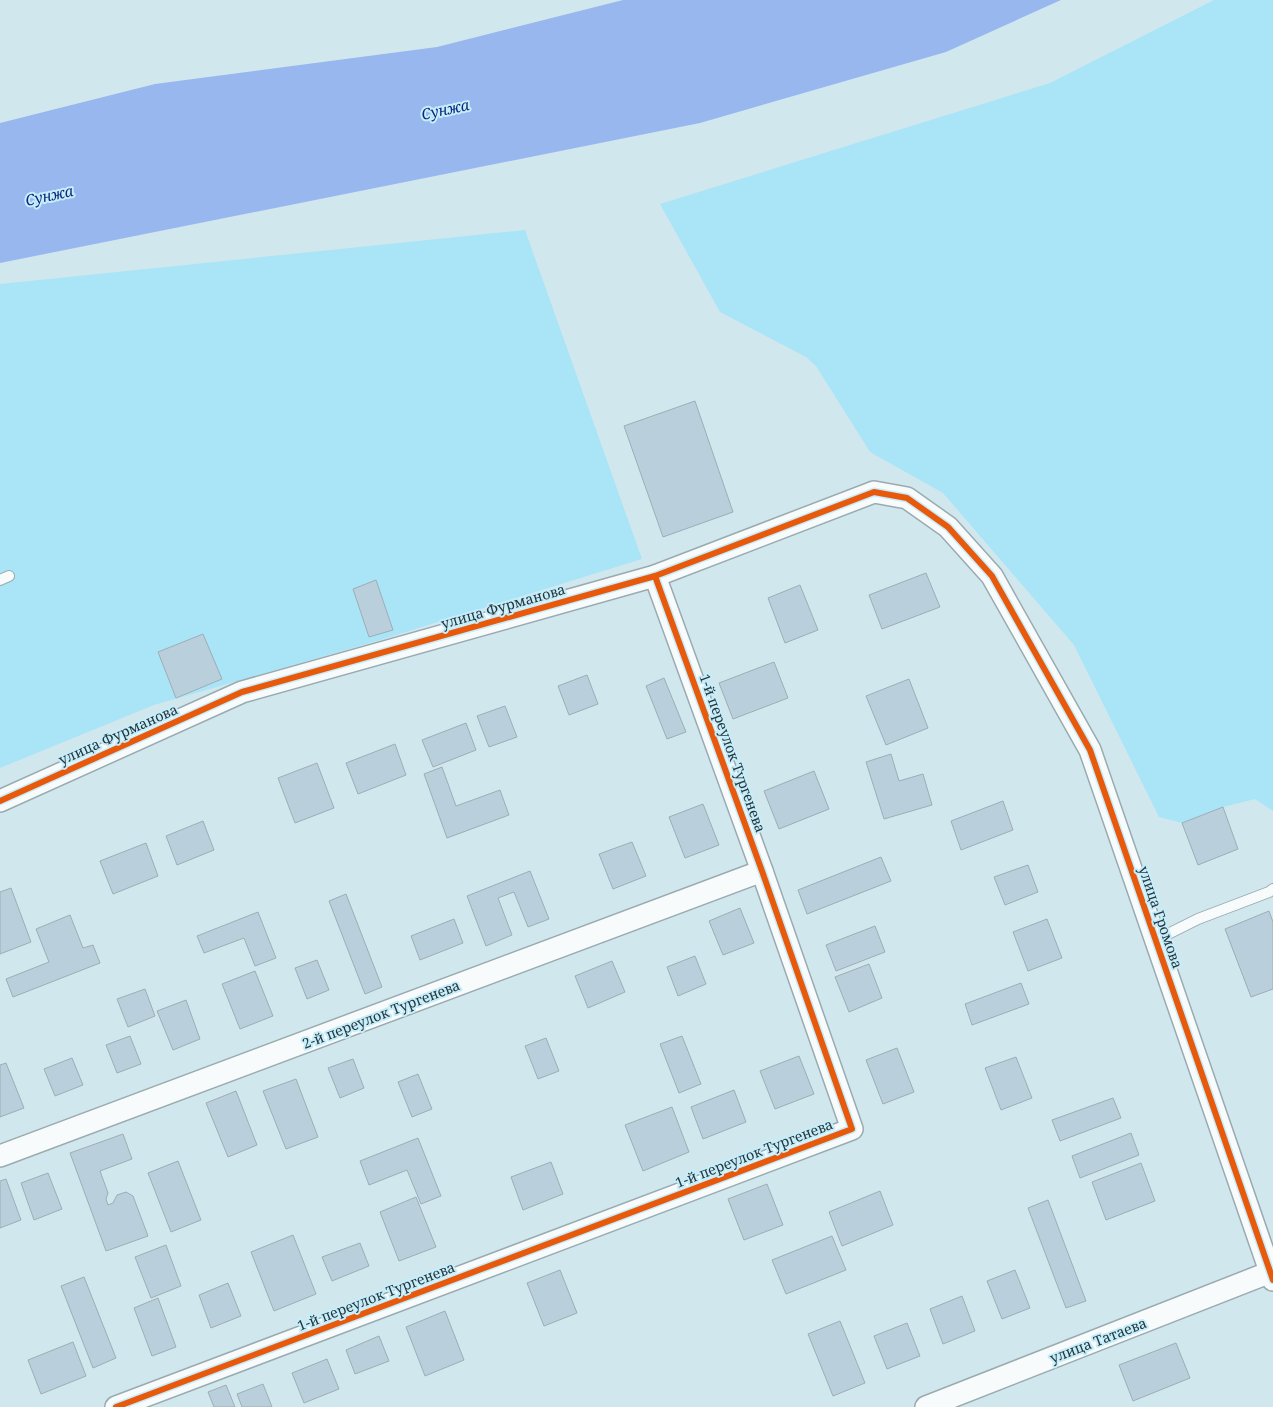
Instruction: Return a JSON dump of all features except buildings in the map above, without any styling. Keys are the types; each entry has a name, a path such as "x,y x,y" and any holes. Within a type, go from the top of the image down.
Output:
{"street":[{"name":"улица Фурманова","path":"0,801 242,692 655,576 874,492 907,498 948,527 992,576"},
{"name":"1-й переулок Тургенева","path":"116,1407 852,1129 762,871 655,576"},
{"name":"улица Громова","path":"992,576 1090,750 1272,1274"},
{"name":"2-й переулок Тургенева","path":"0,1156 762,871"},
{"name":"улица Татаева","path":"926,1407 965,1400 1272,1274"}],"lane":[{"path":"1156,940 1198,919 1273,889"}],"shaded area":[{"path":"1214,0 1273,0 1273,811 1255,799 1223,807 1182,823 1159,817 1074,645 943,493 870,452 816,366 806,357 720,312 660,204 1050,83"},
{"path":"525,230 642,559 380,640 154,705 0,768 0,284"}],"water":[{"name":"Сунжа","path":"623,0 1061,0 946,52 700,123 0,263 0,123 155,84 437,47"}],"cycle path":[{"path":"0,801 242,692 655,576 874,492 907,498 948,527 992,576 1090,750 1273,1280"},
{"path":"116,1407 852,1129 762,871 655,576"}]}
